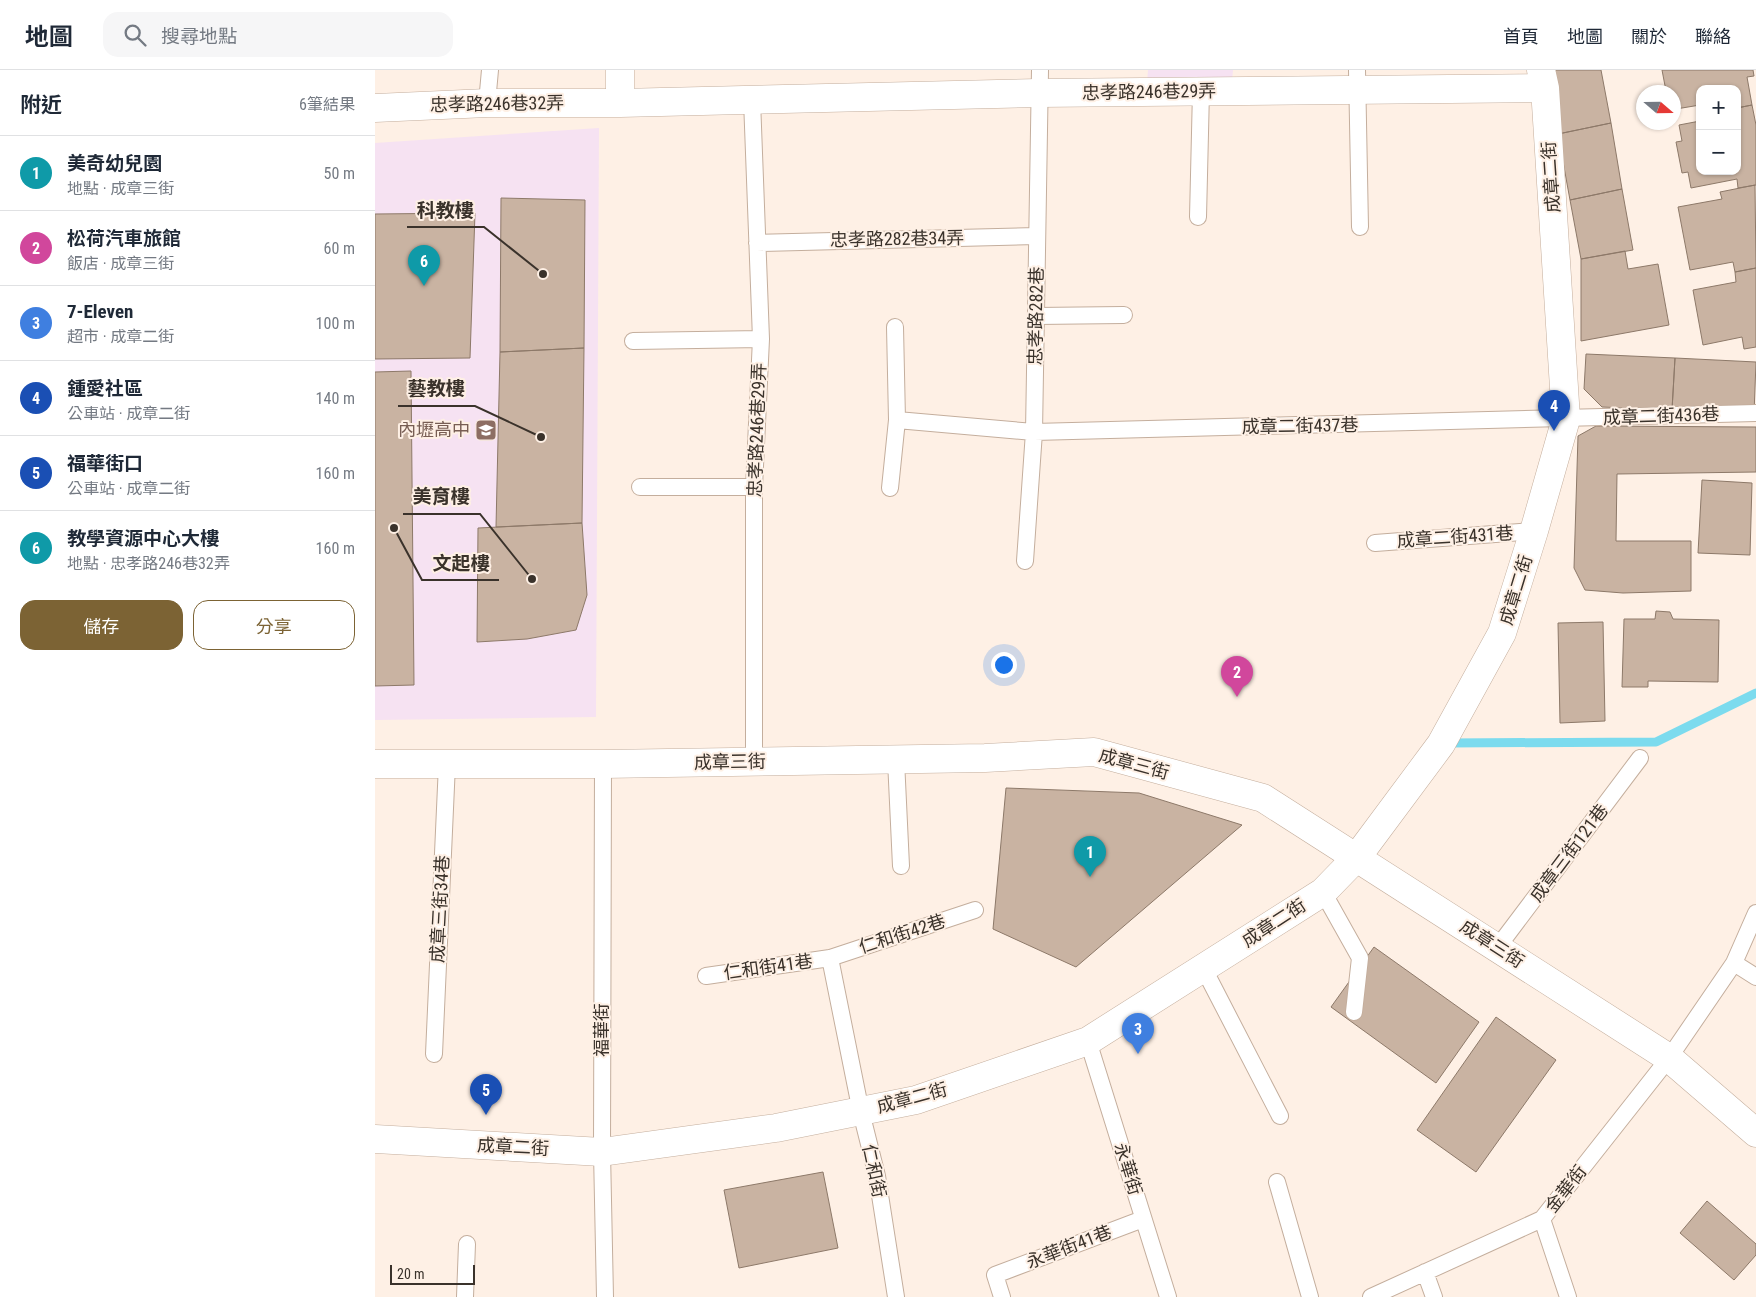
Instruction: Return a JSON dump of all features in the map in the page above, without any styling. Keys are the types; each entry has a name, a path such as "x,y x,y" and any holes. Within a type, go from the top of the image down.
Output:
{"street":[{"path":"620,70 620,103"},
{"name":"忠孝路246巷29弄","path":"620,103 752,100 1039,81 1201,91 1357,80 1543,79"},
{"name":"成章二街","path":"375,1139 602,1152 776,1128 916,1100 1088,1041 1323,892 1357,857 1441,744 1502,632 1534,531 1566,419 1543,79"},
{"name":"忠孝路246巷32弄","path":"375,108 487,104 620,103"},
{"name":"成章三街","path":"375,764 603,764 896,760 985,758 1094,752 1263,798 1669,1058 1756,1133"}],"lane":[{"path":"487,104 490,70"},
{"path":"1357,80 1360,227"},
{"name":"忠孝路282巷","path":"1025,561 1034,432 1039,81"},
{"path":"1199,217 1201,91"},
{"name":"忠孝路246巷29弄","path":"752,100 761,339 754,487 754,762"},
{"name":"忠孝路282巷34弄","path":"757,243 1037,236"},
{"path":"1036,316 1124,315"},
{"path":"890,488 897,420 895,327"},
{"path":"633,341 761,339"},
{"name":"成章二街436巷","path":"1566,419 1756,413"},
{"name":"成章二街437巷","path":"897,420 1034,432 1566,419"},
{"path":"640,487 754,487"},
{"name":"成章二街431巷","path":"1375,543 1534,531"},
{"name":"成章三街121巷","path":"1497,948 1640,758"},
{"path":"896,760 901,866"},
{"name":"成章三街34巷","path":"434,1054 447,764"},
{"name":"福華街","path":"603,764 602,1152 605,1297"},
{"path":"1323,892 1360,958 1354,1012"},
{"name":"仁和街42巷","path":"829,958 975,910"},
{"name":"金華街","path":"1371,1297 1542,1219 1669,1058 1734,963 1756,912"},
{"name":"仁和街41巷","path":"706,976 829,958"},
{"name":"仁和街","path":"829,958 861,1112 877,1176 896,1297"},
{"path":"1734,963 1756,977"},
{"path":"1203,968 1280,1116"},
{"name":"永華街","path":"1088,1041 1168,1297"},
{"path":"1277,1182 1310,1297"},
{"name":"永華街41巷","path":"1002,1297 995,1275 1143,1219"},
{"path":"1542,1219 1567,1297"},
{"path":"465,1297 467,1244"},
{"path":"1425,1272 1434,1297"}],"shaded area":[{"path":"1148,70 1233,70 1232,81 1147,83"},
{"name":"內壢高中","path":"599,128 596,717 375,720 375,143"}],"building":[{"path":"1546,70 1601,70 1611,123 1558,134"},
{"path":"1662,70 1753,70 1754,76 1747,77 1752,105 1741,107 1741,85 1696,85 1696,106 1681,108 1681,85 1665,85"},
{"path":"1752,105 1756,125 1756,185 1738,188 1737,179 1691,188 1688,172 1682,173 1676,142 1682,141 1681,125 1696,122 1696,175 1741,175 1741,107"},
{"path":"1611,123 1622,189 1570,200 1558,134"},
{"path":"1755,185 1756,268 1735,272 1733,262 1690,270 1678,207 1722,199 1720,192"},
{"path":"1622,189 1633,250 1581,259 1570,200"},
{"path":"501,198 585,200 584,348 500,352"},
{"path":"475,213 470,358 375,359 375,214"},
{"path":"1625,251 1628,269 1658,264 1669,325 1581,341 1581,259"},
{"path":"1756,268 1756,347 1744,349 1742,337 1703,345 1693,290 1736,282 1735,272"},
{"path":"584,348 582,523 496,527 500,352"},
{"path":"1586,354 1675,358 1672,410 1602,407 1584,389"},
{"path":"1675,358 1756,362 1754,414 1672,410"},
{"path":"411,371 414,685 375,686 375,372"},
{"path":"1596,426 1756,427 1756,472 1617,474 1616,541 1691,541 1691,591 1623,593 1585,590 1574,568 1578,436"},
{"path":"1702,480 1752,483 1750,555 1698,553"},
{"path":"582,523 587,595 576,630 527,639 477,642 478,528"},
{"path":"1656,611 1670,612 1673,619 1719,620 1718,682 1648,681 1648,687 1622,687 1624,619 1655,619"},
{"path":"1603,622 1605,721 1560,723 1558,623"},
{"path":"1006,788 1139,793 1242,825 1076,967 993,929"},
{"path":"1374,947 1479,1022 1436,1083 1331,1007"},
{"path":"1496,1017 1556,1060 1476,1172 1417,1130"},
{"path":"823,1172 838,1248 739,1268 724,1190"},
{"path":"1707,1201 1756,1244 1756,1255 1734,1280 1680,1233"}],"waterway":[{"path":"1447,743 1656,742 1756,693"}],"place":[{"name":"科教樓","path":"543,274"},
{"name":"教學資源中心大樓","path":"424,286"},
{"name":"內壢高中","path":"486,430"},
{"name":"鍾愛社區","path":"1554,431"},
{"name":"藝教樓","path":"541,437"},
{"name":"文起樓","path":"394,528"},
{"name":"美育樓","path":"532,579"},
{"name":"松荷汽車旅館","path":"1237,697"},
{"name":"美奇幼兒園","path":"1090,877"},
{"name":"7-Eleven","path":"1138,1054"},
{"name":"福華街口","path":"486,1115"}]}
